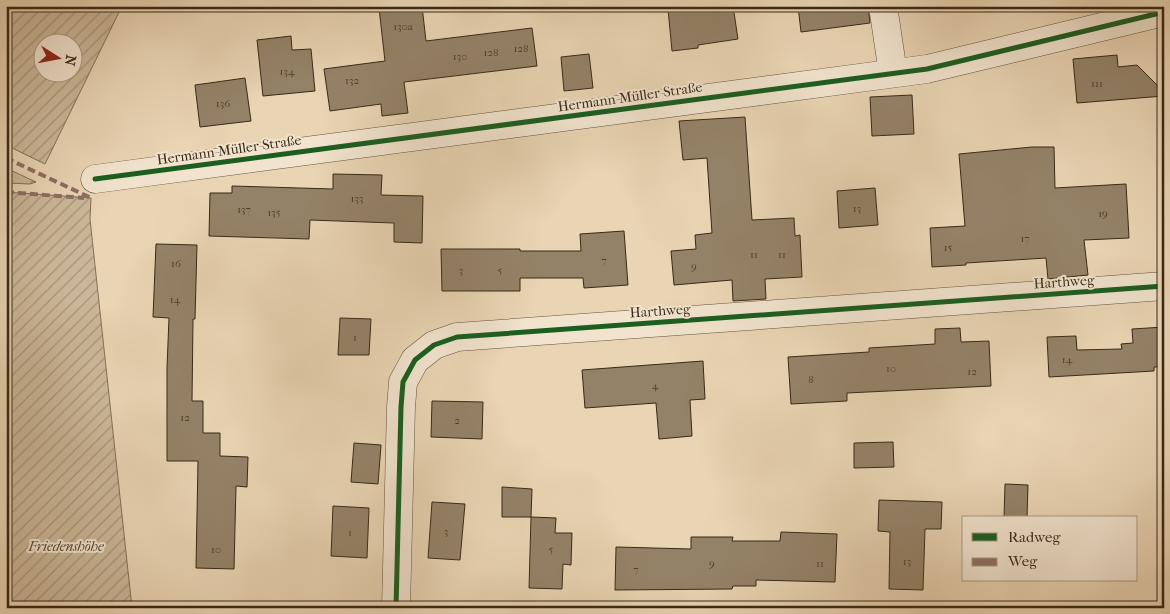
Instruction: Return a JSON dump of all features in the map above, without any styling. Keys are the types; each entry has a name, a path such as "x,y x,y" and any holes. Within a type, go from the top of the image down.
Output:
{"street":[{"path":"883,6 893,73"},
{"name":"Hermann-Müller-Straße","path":"95,179 927,70 1164,12"},
{"name":"Harthweg","path":"396,608 403,382 415,360 434,345 457,337 1164,286"}],"green space":[{"path":"6,6 122,6 45,164 6,145"},
{"path":"6,168 36,182 30,184 6,183"},
{"name":"Friedenshöhe","path":"6,192 91,198 90,219 132,608 6,608"}],"building":[{"path":"422,6 426,41 532,28 537,66 404,82 408,113 382,116 381,104 330,111 324,69 385,61 379,8"},
{"path":"688,6 733,6 738,39 698,45 698,48 672,51 668,9"},
{"path":"798,6 868,6 870,23 801,32"},
{"path":"291,36 292,50 311,49 315,91 263,96 257,40"},
{"path":"589,54 593,88 564,91 561,57"},
{"path":"1117,55 1118,67 1137,65 1164,92 1164,96 1077,103 1073,59"},
{"path":"245,78 251,121 200,127 195,85"},
{"path":"912,95 914,134 872,136 870,97"},
{"path":"745,117 752,220 794,218 795,236 800,235 802,277 765,279 766,299 733,301 732,280 674,285 671,251 696,249 695,235 712,233 707,158 683,160 679,121"},
{"path":"1032,147 1054,147 1055,188 1126,184 1129,238 1084,240 1088,275 1048,279 1046,258 932,267 930,228 965,226 959,154"},
{"path":"333,174 382,175 381,195 423,196 422,243 394,242 394,223 310,220 309,239 209,236 210,193 232,193 232,186 333,189"},
{"path":"875,188 878,225 839,228 837,191"},
{"path":"624,231 628,285 584,288 583,278 520,278 520,291 442,291 441,249 581,251 580,234"},
{"path":"156,244 197,245 195,319 193,319 192,401 203,401 203,433 220,433 220,456 248,457 247,487 236,486 234,569 196,568 198,461 167,461 169,318 153,317"},
{"path":"340,318 371,319 369,355 338,355"},
{"path":"1164,327 1164,367 1154,367 1154,371 1049,377 1047,337 1076,336 1077,350 1122,349 1121,344 1133,343 1132,329"},
{"path":"960,328 961,342 989,341 991,386 847,393 847,401 791,404 788,357 869,352 869,348 935,344 935,329"},
{"path":"703,361 705,399 690,400 692,436 659,439 656,403 585,408 582,370"},
{"path":"432,401 483,402 482,439 431,437"},
{"path":"893,442 894,467 854,468 854,443"},
{"path":"354,443 381,445 378,484 351,482"},
{"path":"1005,484 1028,485 1027,516 1004,516"},
{"path":"502,487 532,489 531,517 502,517"},
{"path":"879,500 942,502 941,529 925,529 923,590 889,589 890,532 878,531"},
{"path":"432,502 465,504 460,560 428,558"},
{"path":"333,506 369,508 367,558 331,556"},
{"path":"531,517 556,518 555,533 572,533 571,565 563,564 562,589 529,588"},
{"path":"781,532 837,534 835,582 756,580 756,586 733,586 732,589 615,590 616,547 691,549 691,537 733,537 732,541 780,541"}],"marked path":[{"path":"6,158 91,198"},
{"path":"6,192 84,198"}],"cycle path":[{"path":"95,179 927,69 1164,12"},
{"path":"396,608 403,382 415,360 434,345 457,337 1164,286"}]}
